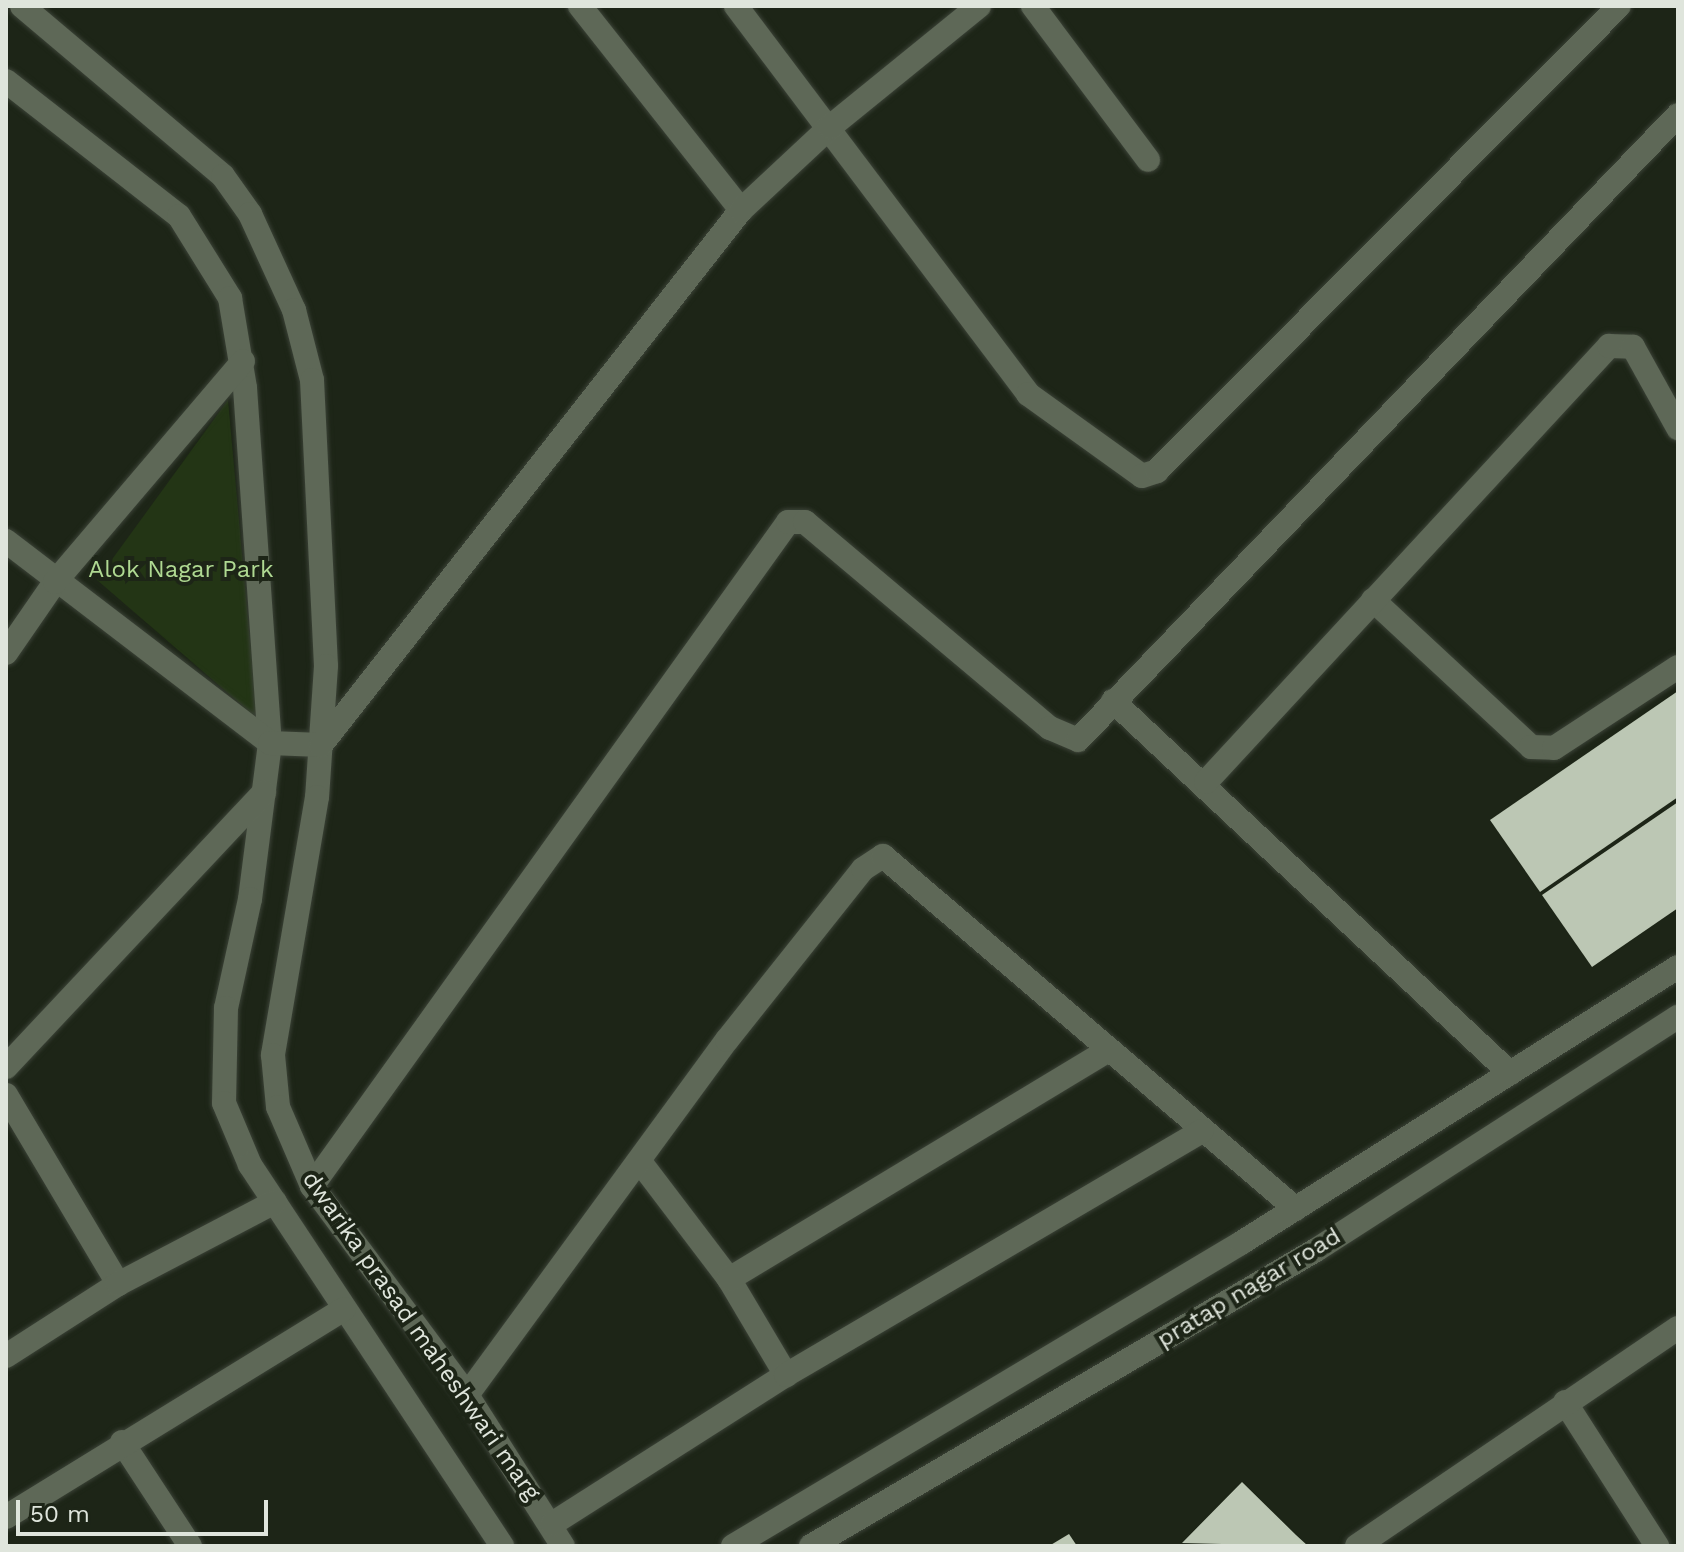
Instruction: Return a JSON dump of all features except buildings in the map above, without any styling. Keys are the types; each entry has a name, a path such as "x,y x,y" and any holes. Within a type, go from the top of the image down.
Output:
{"street":[{"name":"dwarika prasad maheshwari marg","path":"22,6 223,176 250,214 294,310 312,380 326,666 321,745 273,1074 278,1107 312,1186 467,1395 557,1535"},
{"path":"580,6 741,210"},
{"path":"736,6 1028,394 1133,473 1149,476 1619,6"},
{"path":"6,541 55,582 270,743 321,745 741,210 830,127 979,6"},
{"path":"1033,6 1148,160"},
{"name":"dwarika prasad maheshwari marg","path":"6,81 179,216 230,298 243,361 270,743 221,1078 241,1147 344,1309 502,1546"},
{"path":"312,1186 788,522 805,522 1066,739 1078,740 1678,115"},
{"path":"1206,782 1609,346 1633,347 1678,428"},
{"path":"6,653 55,582 243,361"},
{"path":"1373,600 1531,747 1554,748 1678,667"},
{"path":"1113,701 1206,782 1510,1073"},
{"path":"6,1067 264,792"},
{"path":"467,1395 641,1163 737,1028 863,869 883,856 1296,1209"},
{"path":"733,1546 1296,1209 1678,967"},
{"name":"pratap nagar road","path":"811,1546 1316,1250 1678,1017"},
{"path":"729,1279 1108,1050"},
{"path":"6,1095 118,1284"},
{"path":"557,1535 786,1375 1202,1131"},
{"path":"641,1163 729,1279 786,1375"},
{"path":"6,1356 118,1284 275,1202"},
{"path":"6,1517 122,1442 344,1309"},
{"path":"1357,1546 1678,1328"},
{"path":"1565,1402 1657,1546"},
{"path":"122,1442 190,1546"}],"green space":[{"name":"Alok Nagar Park","path":"228,400 257,718 97,580"}]}
